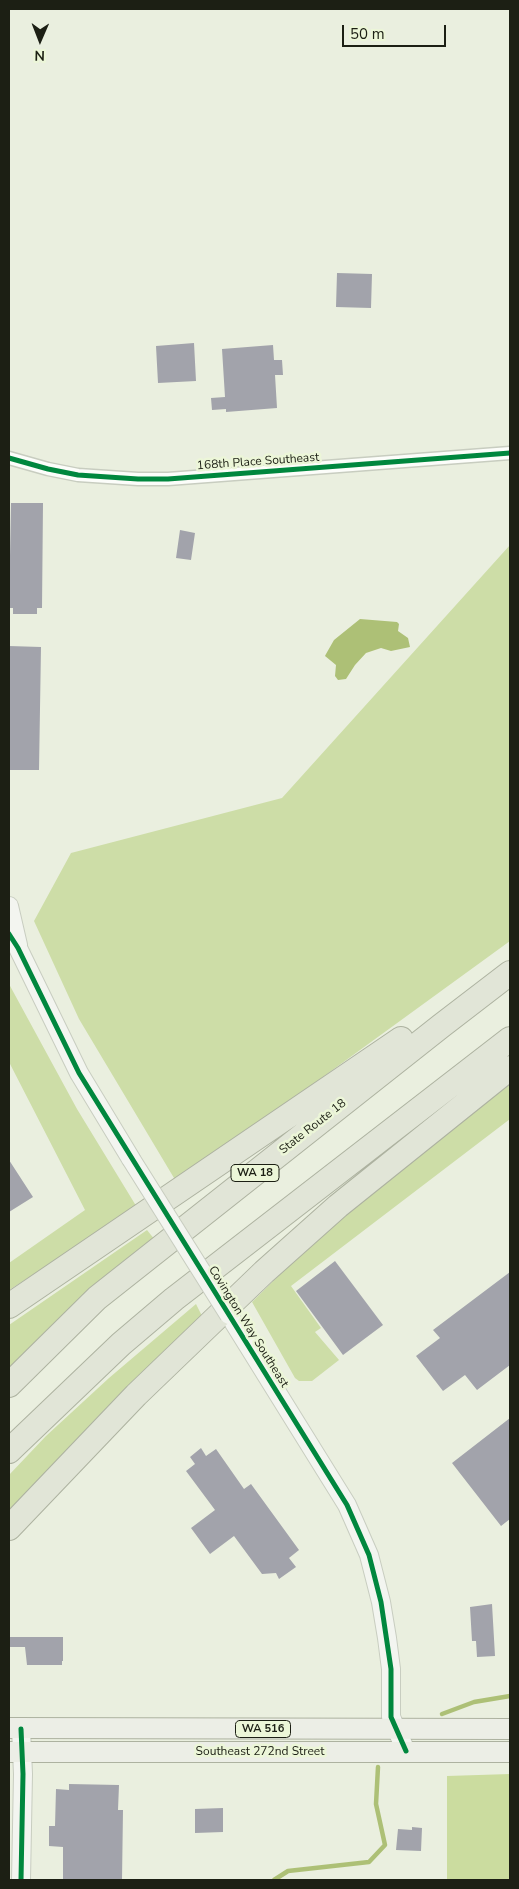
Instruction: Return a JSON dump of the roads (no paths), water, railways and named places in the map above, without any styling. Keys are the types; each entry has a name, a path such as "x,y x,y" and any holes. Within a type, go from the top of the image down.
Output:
{"highway":[{"path":"9,1306 510,965"},
{"name":"State Route 18","path":"9,1385 97,1298 510,973"},
{"path":"9,1450 121,1344 174,1299 510,1039"},
{"path":"9,1528 136,1395 264,1272 338,1206 510,1068"}],"main road":[{"name":"Southeast 272nd Street","path":"15,1728 510,1729"},
{"name":"Southeast 272nd Street","path":"15,1752 510,1752"}],"street":[{"name":"168th Place Southeast","path":"9,458 48,469 138,480 510,453"},
{"name":"Covington Way Southeast","path":"9,906 14,941 79,1073 347,1505 369,1556 381,1602 390,1669 391,1717 406,1751"},
{"path":"15,1728 21,1880"}],"waterway":[{"path":"442,1714 474,1702 510,1696"},
{"path":"274,1880 288,1871 369,1862 385,1845 376,1804 378,1767"}]}
